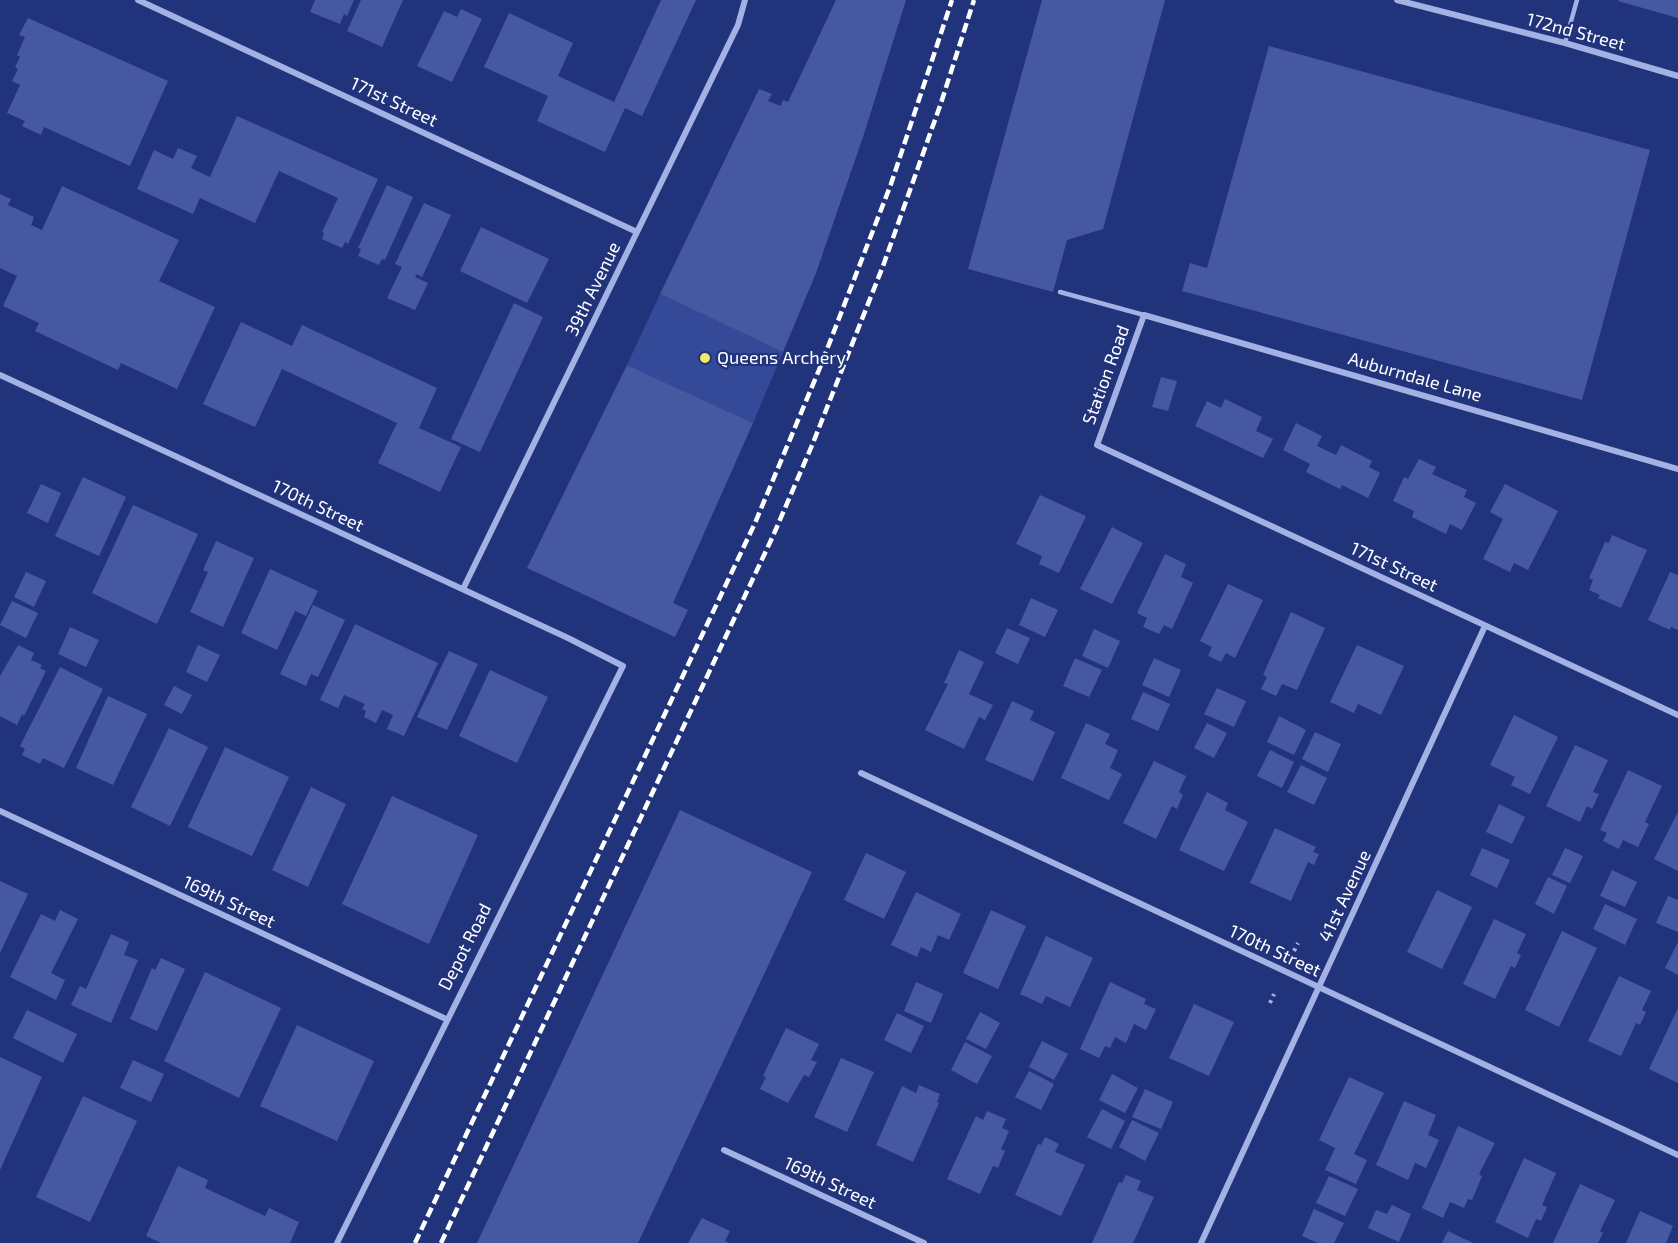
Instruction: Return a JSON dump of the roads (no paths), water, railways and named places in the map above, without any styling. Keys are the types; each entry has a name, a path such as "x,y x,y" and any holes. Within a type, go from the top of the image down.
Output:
{"street":[{"name":"171st Street","path":"138,0 637,232"},
{"name":"39th Avenue","path":"463,589 738,25 745,0"},
{"name":"172nd Street","path":"1397,0 1678,75"},
{"name":"Station Road","path":"1097,445 1144,315"},
{"name":"Auburndale Lane","path":"1144,315 1678,469"},
{"name":"170th Street","path":"0,375 568,638 623,666"},
{"name":"171st Street","path":"1097,445 1678,715"},
{"name":"41st Avenue","path":"1201,1243 1485,626"},
{"name":"Depot Road","path":"337,1243 446,1019 623,666"},
{"name":"170th Street","path":"861,773 1678,1155"},
{"name":"169th Street","path":"0,811 446,1019"},
{"name":"169th Street","path":"724,1150 924,1243"}],"lane":[{"path":"1565,43 1577,0"},
{"path":"1060,292 1144,315"}],"railway":[{"path":"415,1243 755,523 819,370 891,184 952,0"},
{"path":"441,1243 773,536 813,443 883,266 941,103 974,0"}],"place":[{"name":"Queens Archery","path":"705,358"}]}
